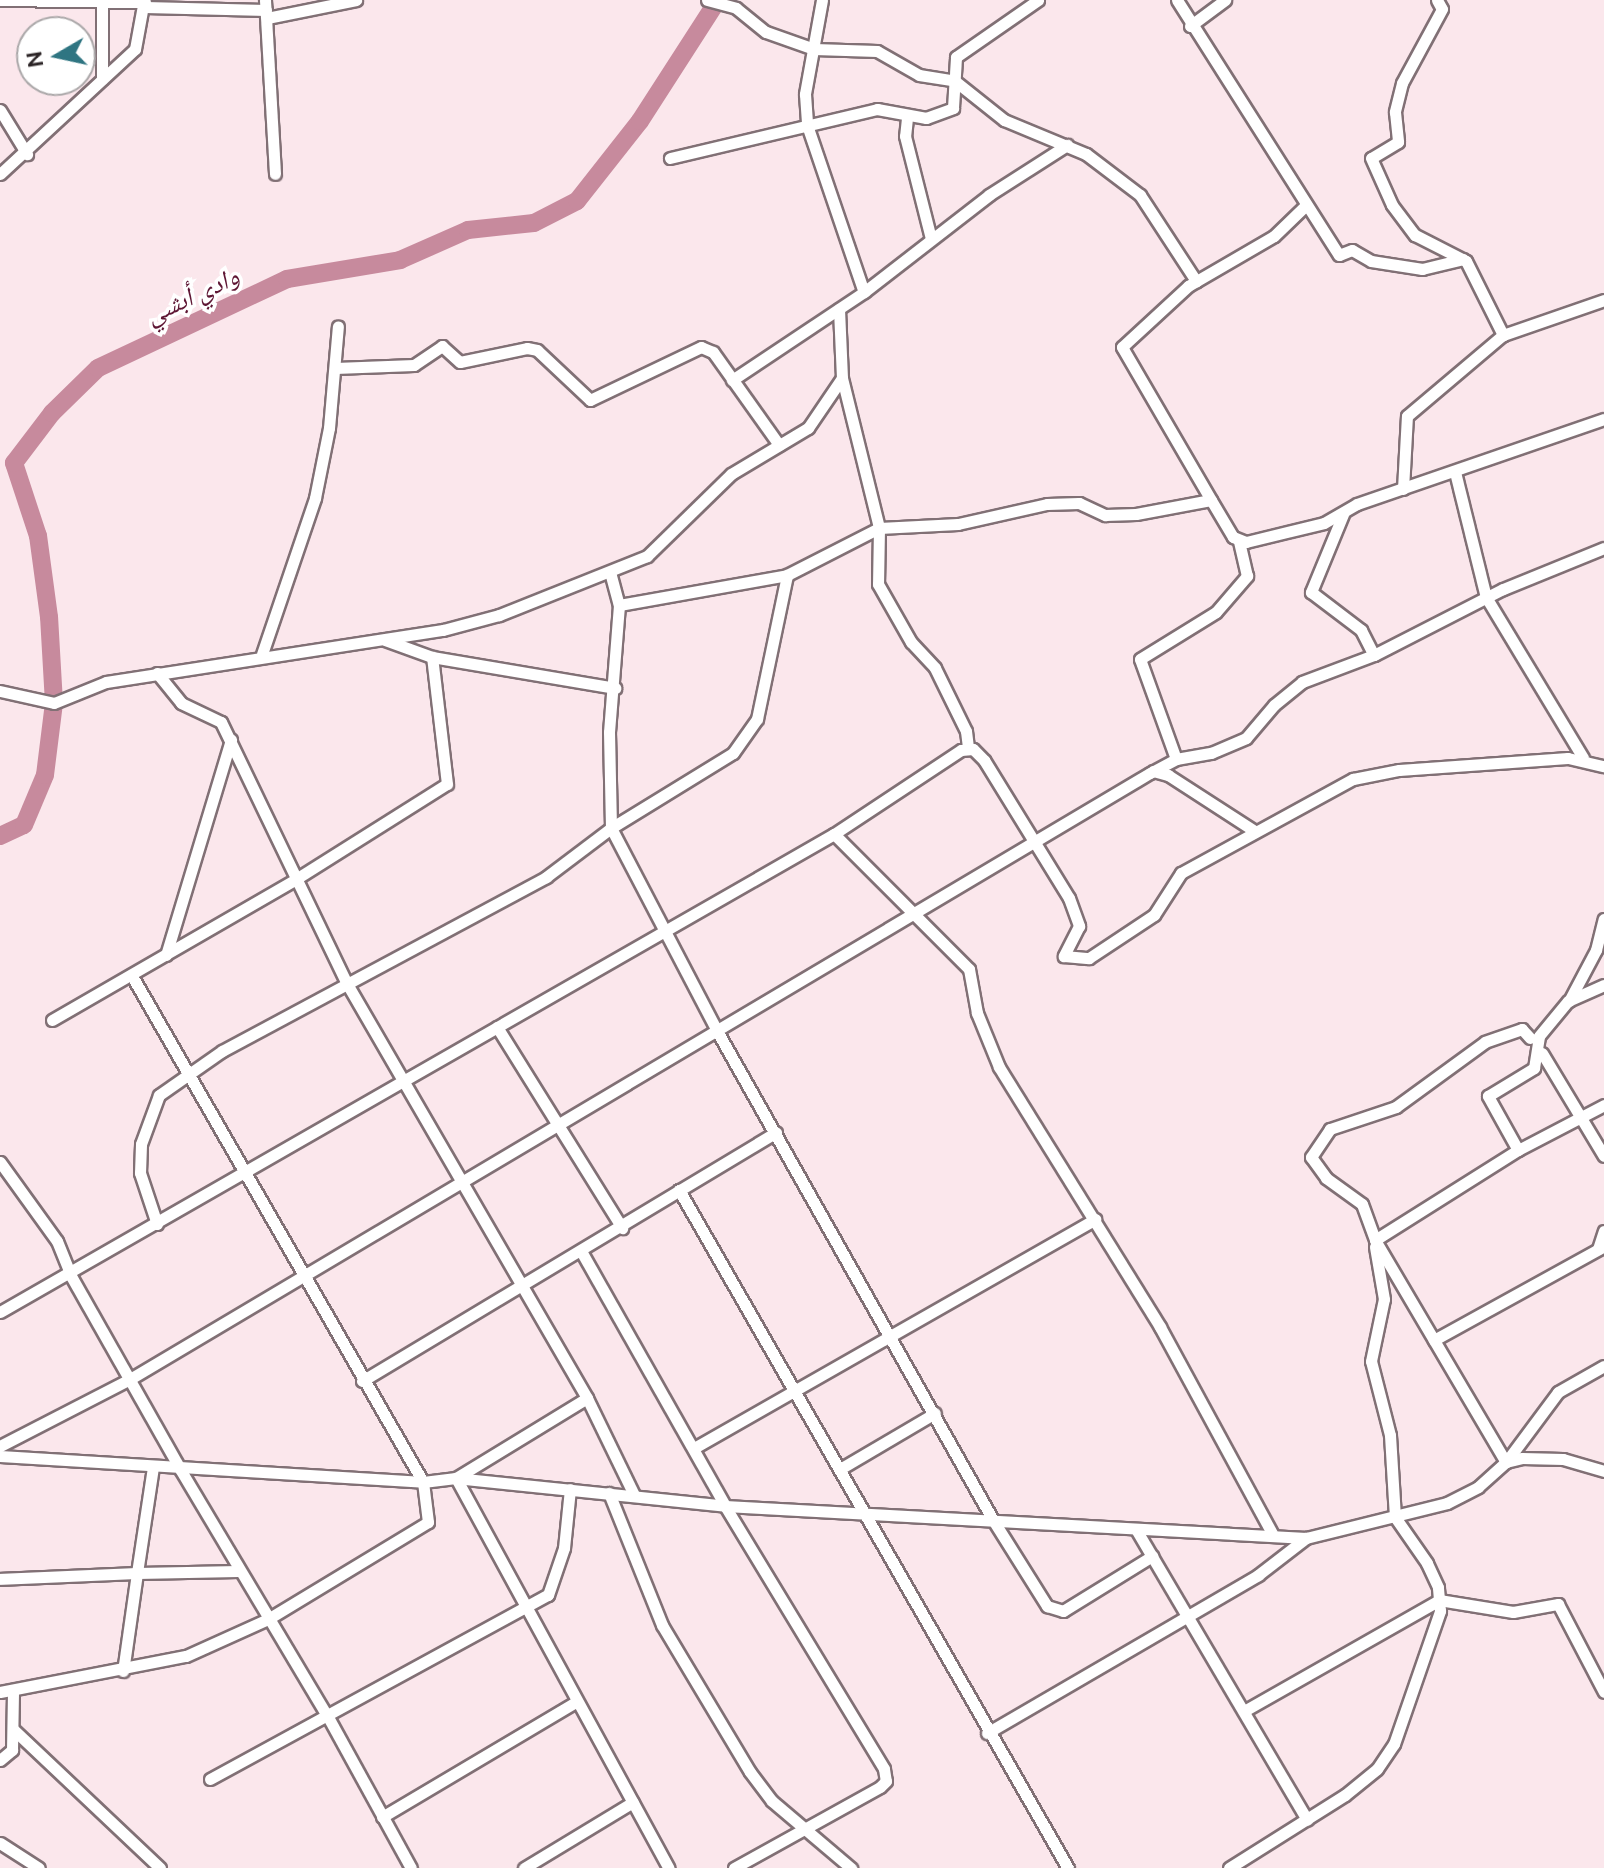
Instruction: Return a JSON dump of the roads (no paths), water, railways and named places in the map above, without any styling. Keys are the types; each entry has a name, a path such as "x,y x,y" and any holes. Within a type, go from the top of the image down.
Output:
{"street":[{"path":"0,0 102,0 266,9 356,0"},
{"path":"102,0 102,80"},
{"path":"707,0 736,8 766,32 814,49 877,51 919,75 955,81 1004,120 1067,145 1140,195 1196,281"},
{"path":"822,0 813,27 814,49 805,94 807,125 864,292"},
{"path":"670,158 877,109 907,118 926,118 953,108 956,57 1038,0"},
{"path":"1177,0 1190,26 1240,93 1339,255 1352,250 1371,261 1422,269 1463,259"},
{"path":"1190,26 1225,0"},
{"path":"1437,0 1442,9 1402,83 1395,112 1398,142 1371,158 1404,223 1415,235 1463,259 1503,335"},
{"path":"0,174 27,154 102,80 116,61 135,49 150,3"},
{"path":"266,9 275,174"},
{"path":"0,110 27,154"},
{"path":"907,118 905,136 931,239"},
{"path":"732,380 864,292 931,239 1067,145"},
{"path":"1176,759 1140,659 1216,612 1247,576 1239,542 1211,500 1122,347 1196,281 1274,236 1306,205"},
{"path":"1403,489 1407,416 1503,335 1604,300"},
{"path":"839,309 842,378 879,528 878,584 911,642 935,668 966,731 968,748 984,760 1064,888 1079,926 1064,956 1089,958 1154,915 1181,873 1253,830 1371,773 1583,758 1604,766"},
{"path":"262,654 304,541 329,428 338,326"},
{"path":"335,368 414,365 442,346 460,362 527,348 537,350 590,400 701,347 713,352 779,445"},
{"path":"0,691 54,703 106,682 262,654 384,640 499,615 647,556 731,474 808,428 842,378"},
{"path":"1239,542 1324,523 1403,489 1604,419"},
{"path":"1455,472 1486,597 1583,758"},
{"path":"619,605 787,575 879,528 958,524 1047,504 1079,503 1105,515 1136,514 1211,500"},
{"path":"1344,512 1311,592 1361,630 1374,655"},
{"path":"0,1446 130,1379 1153,771 1176,759 1211,753 1246,738 1274,705 1302,682 1374,655 1486,597 1604,548"},
{"path":"610,572 619,605 615,688 609,732 611,828 717,1031 894,1336 993,1520 1056,1612 1152,1556"},
{"path":"157,1224 140,1173 141,1144 159,1095 185,1076 346,982 546,877 611,828 733,753 744,742 757,719 787,575"},
{"path":"384,640 432,657 615,688"},
{"path":"52,1020 296,879 447,784 432,657"},
{"path":"157,673 181,703 221,722 346,982 406,1080 460,1182 523,1284 587,1398 634,1495"},
{"path":"166,955 231,740"},
{"path":"0,1312 71,1276 834,834 897,788 968,748"},
{"path":"1153,771 1168,775 1253,830"},
{"path":"834,834 969,969 977,1013 999,1067 1095,1219 1272,1533"},
{"path":"1518,1150 1488,1096 1534,1068 1539,1036 1568,1001 1596,950 1604,919"},
{"path":"0,1692 123,1671 186,1656 268,1619 424,1526 428,1514 423,1482 185,1076 132,976"},
{"path":"1568,1001 1604,985"},
{"path":"497,1027 622,1228"},
{"path":"1506,1462 1375,1240 1362,1204 1326,1178 1311,1157 1330,1129 1396,1107 1485,1042 1522,1029 1530,1038"},
{"path":"1542,1053 1578,1118 1604,1156"},
{"path":"1375,1240 1518,1150 1604,1105"},
{"path":"362,1381 622,1228 776,1132"},
{"path":"0,1162 57,1241 71,1276 238,1571 328,1717 411,1868"},
{"path":"679,1190 797,1392 987,1733 1068,1868"},
{"path":"694,1448 797,1392 1095,1219"},
{"path":"1434,1340 1601,1248 1604,1231"},
{"path":"1229,1868 1307,1820 1377,1769 1394,1744 1433,1641 1439,1600 1427,1563 1395,1517 1390,1435 1371,1361 1384,1299 1375,1240"},
{"path":"581,1251 725,1506 884,1769 886,1781 880,1787 734,1868"},
{"path":"0,1456 423,1482 456,1478 725,1506 862,1510 1137,1531 1272,1533 1306,1538 1395,1517 1467,1495 1506,1462 1558,1392 1604,1366"},
{"path":"456,1478 587,1398"},
{"path":"840,1469 935,1413"},
{"path":"1506,1462 1563,1459 1604,1471"},
{"path":"123,1671 153,1467"},
{"path":"456,1478 669,1868"},
{"path":"210,1779 328,1717 526,1603 548,1595 557,1573 569,1522 570,1489"},
{"path":"609,1493 676,1651 762,1789 851,1868"},
{"path":"1137,1531 1307,1820"},
{"path":"987,1733 1287,1557 1306,1538"},
{"path":"0,1579 238,1571"},
{"path":"1244,1711 1439,1600 1513,1612 1558,1604 1604,1692"},
{"path":"0,1760 12,1750 13,1690"},
{"path":"382,1817 576,1702"},
{"path":"14,1730 160,1868"},
{"path":"524,1868 633,1802"},
{"path":"0,1843 39,1868"}],"waterway":[{"name":"وادي أبشي","path":"0,836 24,825 45,775 54,703 49,617 38,536 14,463 52,413 98,368 287,279 400,260 468,230 534,223 577,201 640,121 718,0"}]}
